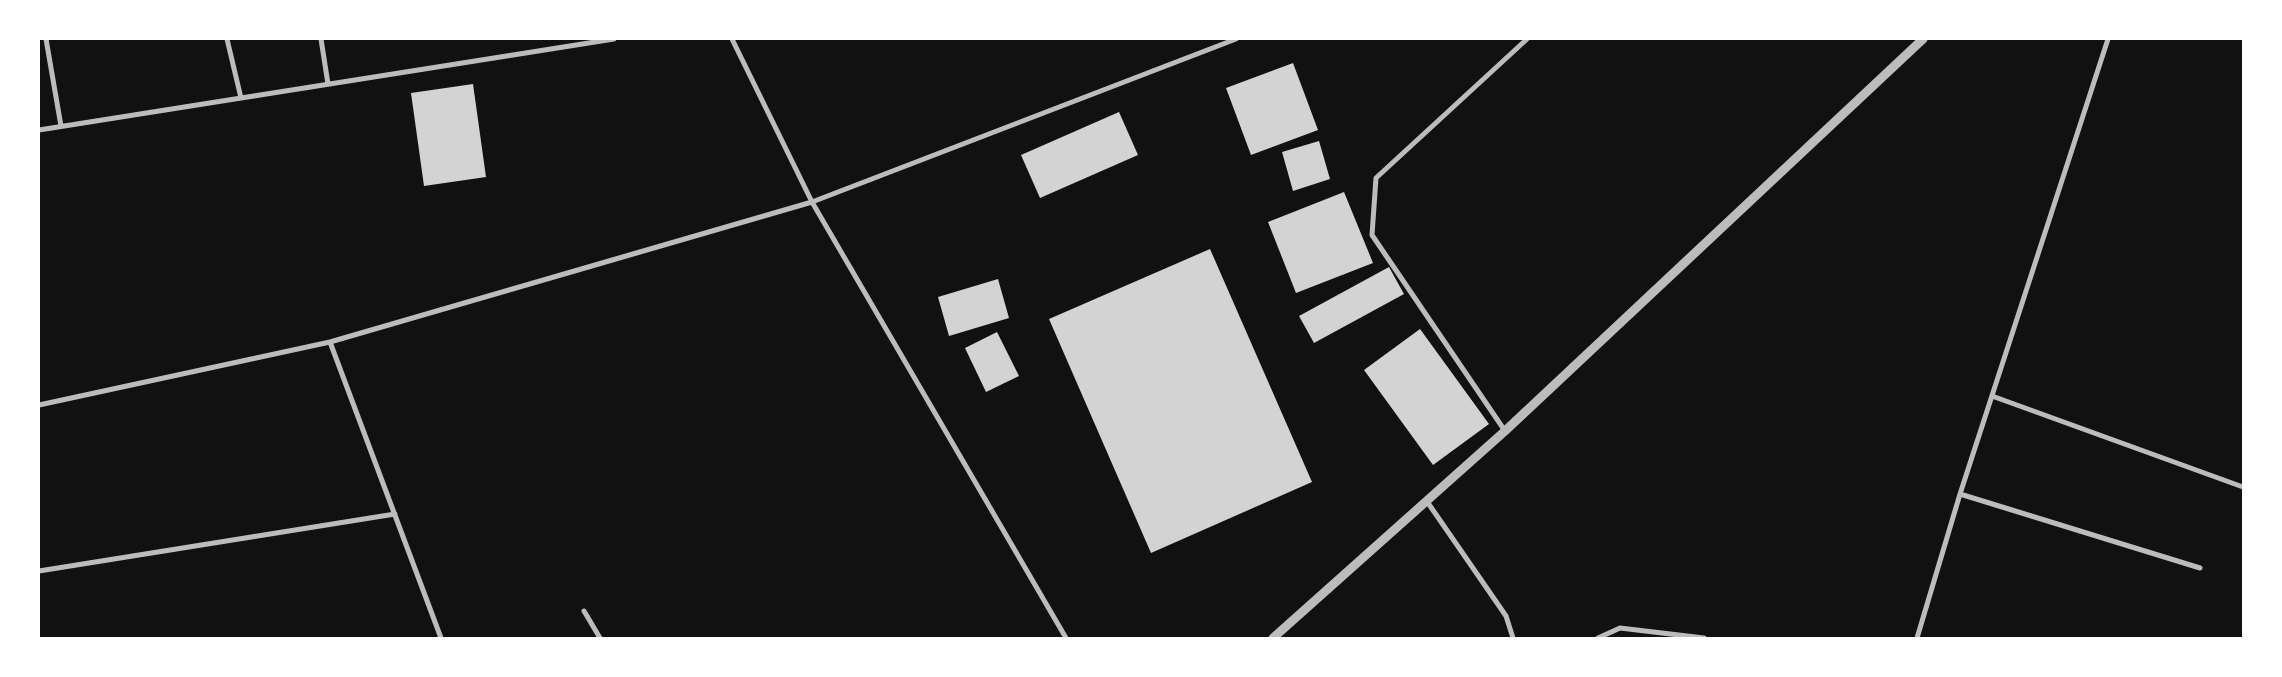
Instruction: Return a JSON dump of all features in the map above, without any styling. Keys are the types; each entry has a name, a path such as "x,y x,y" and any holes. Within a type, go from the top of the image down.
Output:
{"street":[{"path":"46,39 61,126"},
{"path":"227,39 241,98"},
{"path":"321,39 328,84"},
{"path":"39,130 614,39"},
{"path":"732,39 812,202 1066,638"},
{"path":"39,404 330,342 812,202 1236,39"},
{"path":"1505,430 1372,235 1376,178 1527,39"},
{"path":"1278,637 1426,500 1505,430 1922,39"},
{"path":"1917,638 1960,494 2108,39"},
{"path":"330,342 441,638"},
{"path":"1992,396 2243,487"},
{"path":"1960,494 2200,568"},
{"path":"1426,500 1506,616 1513,638"},
{"path":"39,571 395,514"},
{"path":"584,611 600,638"},
{"path":"1598,638 1620,628 1704,638"}],"building":[{"path":"1293,63 1318,130 1251,155 1226,88"},
{"path":"473,84 486,177 424,186 411,93"},
{"path":"1119,112 1138,155 1040,198 1021,155"},
{"path":"1319,141 1330,179 1293,191 1282,152"},
{"path":"1344,192 1373,263 1296,293 1268,222"},
{"path":"1210,249 1312,482 1151,553 1049,319"},
{"path":"1389,267 1404,294 1314,343 1299,316"},
{"path":"998,279 1009,318 949,336 938,297"},
{"path":"1420,329 1489,424 1433,465 1364,370"},
{"path":"997,332 1019,376 986,392 965,348"}]}
